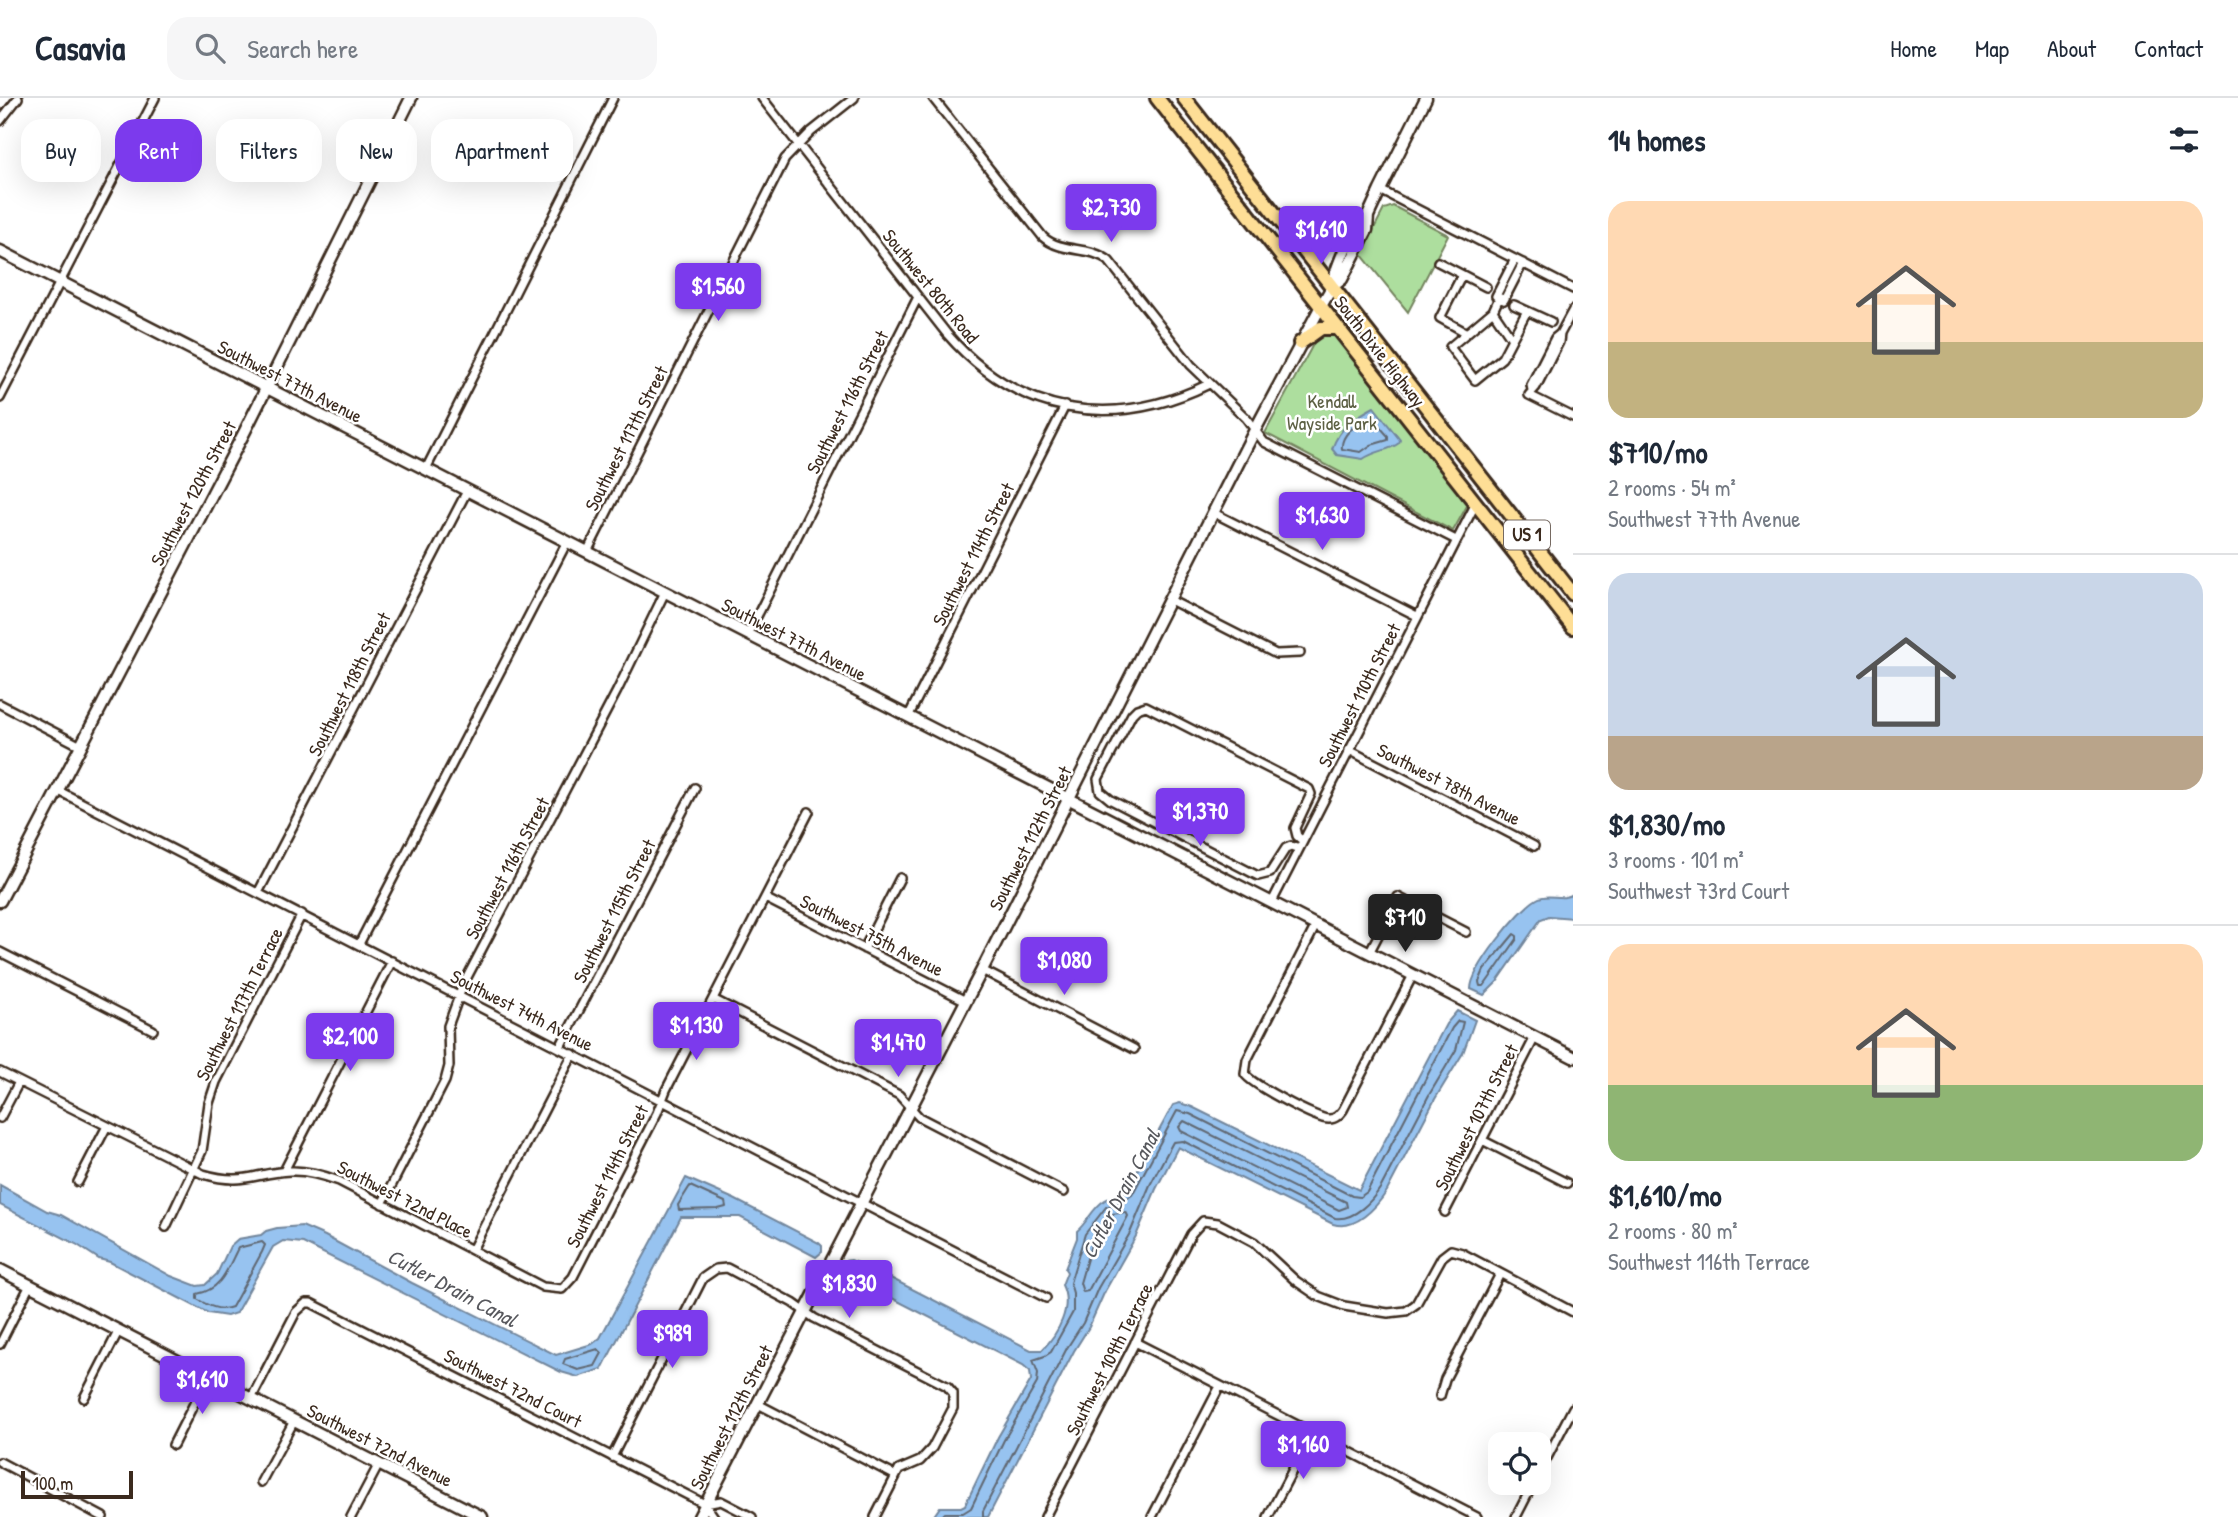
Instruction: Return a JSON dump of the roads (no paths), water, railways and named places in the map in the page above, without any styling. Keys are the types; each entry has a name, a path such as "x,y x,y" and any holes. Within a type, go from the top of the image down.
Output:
{"highway":[{"name":"South Dixie Highway","path":"1157,98 1573,627"},
{"name":"South Dixie Highway","path":"1184,98 1573,594"},
{"path":"1300,343 1321,328 1338,328"},
{"path":"1476,503 1486,484"}],"street":[{"path":"0,121 18,98"},
{"path":"0,398 155,98"},
{"name":"Southwest 120th Street","path":"0,901 267,389 411,98"},
{"path":"426,469 613,98"},
{"name":"Southwest 80th Road","path":"762,98 956,344 983,369 1018,390 1065,406 1097,410 1138,409 1172,401 1209,384"},
{"name":"Southwest 117th Street","path":"587,552 776,175 797,144 854,98"},
{"path":"933,98 1043,237 1058,247 1096,253 1110,261 1191,365 1246,418 1264,442 1456,540"},
{"name":"Southwest 112th Street","path":"699,1517 1070,798 1255,430 1332,287 1337,268 1360,224 1368,216 1426,98"},
{"path":"1380,190 1573,289"},
{"name":"Southwest 77th Avenue","path":"0,251 1573,1057"},
{"path":"1500,298 1515,259"},
{"path":"1438,262 1486,287"},
{"path":"1523,263 1493,311 1450,347 1475,380 1502,358 1527,311"},
{"path":"1462,275 1440,318 1466,333"},
{"name":"Southwest 116th Street","path":"748,634 918,297"},
{"path":"1514,305 1551,322"},
{"path":"1573,310 1536,387 1531,392 1573,417"},
{"path":"1493,311 1512,339"},
{"name":"Southwest 114th Street","path":"908,717 1065,406"},
{"name":"Southwest 118th Street","path":"258,892 467,491"},
{"name":"Southwest 110th Street","path":"1272,902 1476,503"},
{"path":"1214,513 1417,616"},
{"path":"359,944 567,542"},
{"name":"Southwest 116th Street","path":"382,1204 445,1081 449,1066 448,1026 459,996 611,703 665,592"},
{"path":"1170,600 1276,654 1300,653"},
{"path":"0,704 81,746"},
{"path":"1299,849 1291,846 1284,850 1270,873 1258,876 1111,800 1100,791 1098,779 1132,714 1146,706 1306,787 1311,794 1295,828 1303,841"},
{"name":"Southwest 78th Avenue","path":"1349,750 1534,846"},
{"name":"Southwest 115th Street","path":"560,1047 695,788"},
{"name":"Southwest 74th Avenue","path":"57,790 1046,1298"},
{"path":"1304,808 1315,817"},
{"name":"Southwest 114th Street","path":"562,1289 573,1277 809,812"},
{"path":"864,949 900,878"},
{"path":"1369,953 1398,897 1466,932"},
{"name":"Southwest 75th Avenue","path":"765,898 966,1001"},
{"name":"Southwest 117th Terrace","path":"166,1227 202,1151 209,1103 216,1082 302,915"},
{"path":"1316,925 1247,1060 1245,1074 1257,1085 1319,1117 1331,1119 1343,1110 1413,975"},
{"path":"0,952 153,1030"},
{"path":"284,1171 392,961"},
{"path":"982,970 1134,1049"},
{"path":"713,999 900,1095 919,1117 1064,1192"},
{"name":"Southwest 107th Street","path":"1445,1212 1535,1037"},
{"path":"472,1250 573,1054"},
{"name":"Southwest 72nd Place","path":"0,1072 195,1170 217,1178 235,1180 284,1171 322,1175 543,1287 562,1289"},
{"path":"0,1118 19,1082"},
{"path":"78,1182 107,1126"},
{"path":"1482,1140 1567,1183"},
{"name":"Southwest 109th Terrace","path":"1045,1517 1199,1223 1218,1223 1254,1242 1296,1282 1325,1299 1353,1308 1388,1314 1412,1308 1423,1295 1442,1257 1448,1251 1462,1253 1500,1274"},
{"path":"612,1457 703,1278 721,1267 740,1274 805,1312 947,1386 954,1398 953,1408 929,1452 920,1461 899,1470 875,1517"},
{"name":"Southwest 72nd Avenue","path":"0,1270 379,1464 461,1511 482,1517"},
{"path":"1440,1396 1445,1379 1500,1274 1573,1312"},
{"path":"0,1345 30,1285"},
{"name":"Southwest 72nd Court","path":"251,1399 292,1320 306,1303 311,1303 705,1504 714,1517"},
{"path":"84,1398 119,1330"},
{"path":"1135,1342 1477,1517"},
{"path":"173,1445 208,1376"},
{"path":"1152,1517 1220,1386"},
{"path":"758,1404 896,1476"},
{"path":"1551,1450 1573,1408"},
{"path":"261,1482 294,1421"},
{"path":"1268,1517 1312,1433"},
{"path":"0,1462 103,1517"},
{"path":"351,1517 379,1464"},
{"path":"1516,1517 1527,1495"},
{"name":"Southwest 72nd Court","path":"705,1504 721,1502 752,1517"}],"water":[{"path":"1374,407 1400,440 1399,443 1363,459 1337,455 1332,449 1344,429 1354,419"},
{"path":"1573,894 1573,918 1549,916 1541,919 1497,982 1484,995 1471,989 1487,954 1519,914 1542,897 1564,897"},
{"name":"Cutler Drain Canal","path":"1457,1011 1475,1020 1463,1053 1435,1099 1387,1191 1371,1211 1357,1221 1333,1224 1178,1147 1136,1236 988,1517 933,1517 940,1507 965,1505 998,1437 1031,1380 1030,1371 839,1271 844,1261 851,1260 873,1269 1031,1350 1042,1350 1058,1328 1065,1311 1062,1285 1077,1231 1101,1203 1126,1191 1173,1105 1180,1103 1192,1107 1359,1190 1446,1024"},
{"path":"686,1178 734,1199 819,1243 822,1252 816,1257 740,1217 681,1217 602,1369 578,1377 561,1372 303,1243 283,1241 273,1247 236,1313 227,1316 208,1313 110,1262 99,1259 76,1244 0,1205 0,1185 47,1211 61,1215 171,1276 197,1286 205,1285 217,1274 230,1246 238,1239 261,1235 277,1228 302,1226 556,1355 592,1344 600,1338"}],"park label":[{"name":"Kendall Wayside Park","path":"1332,412"}]}
